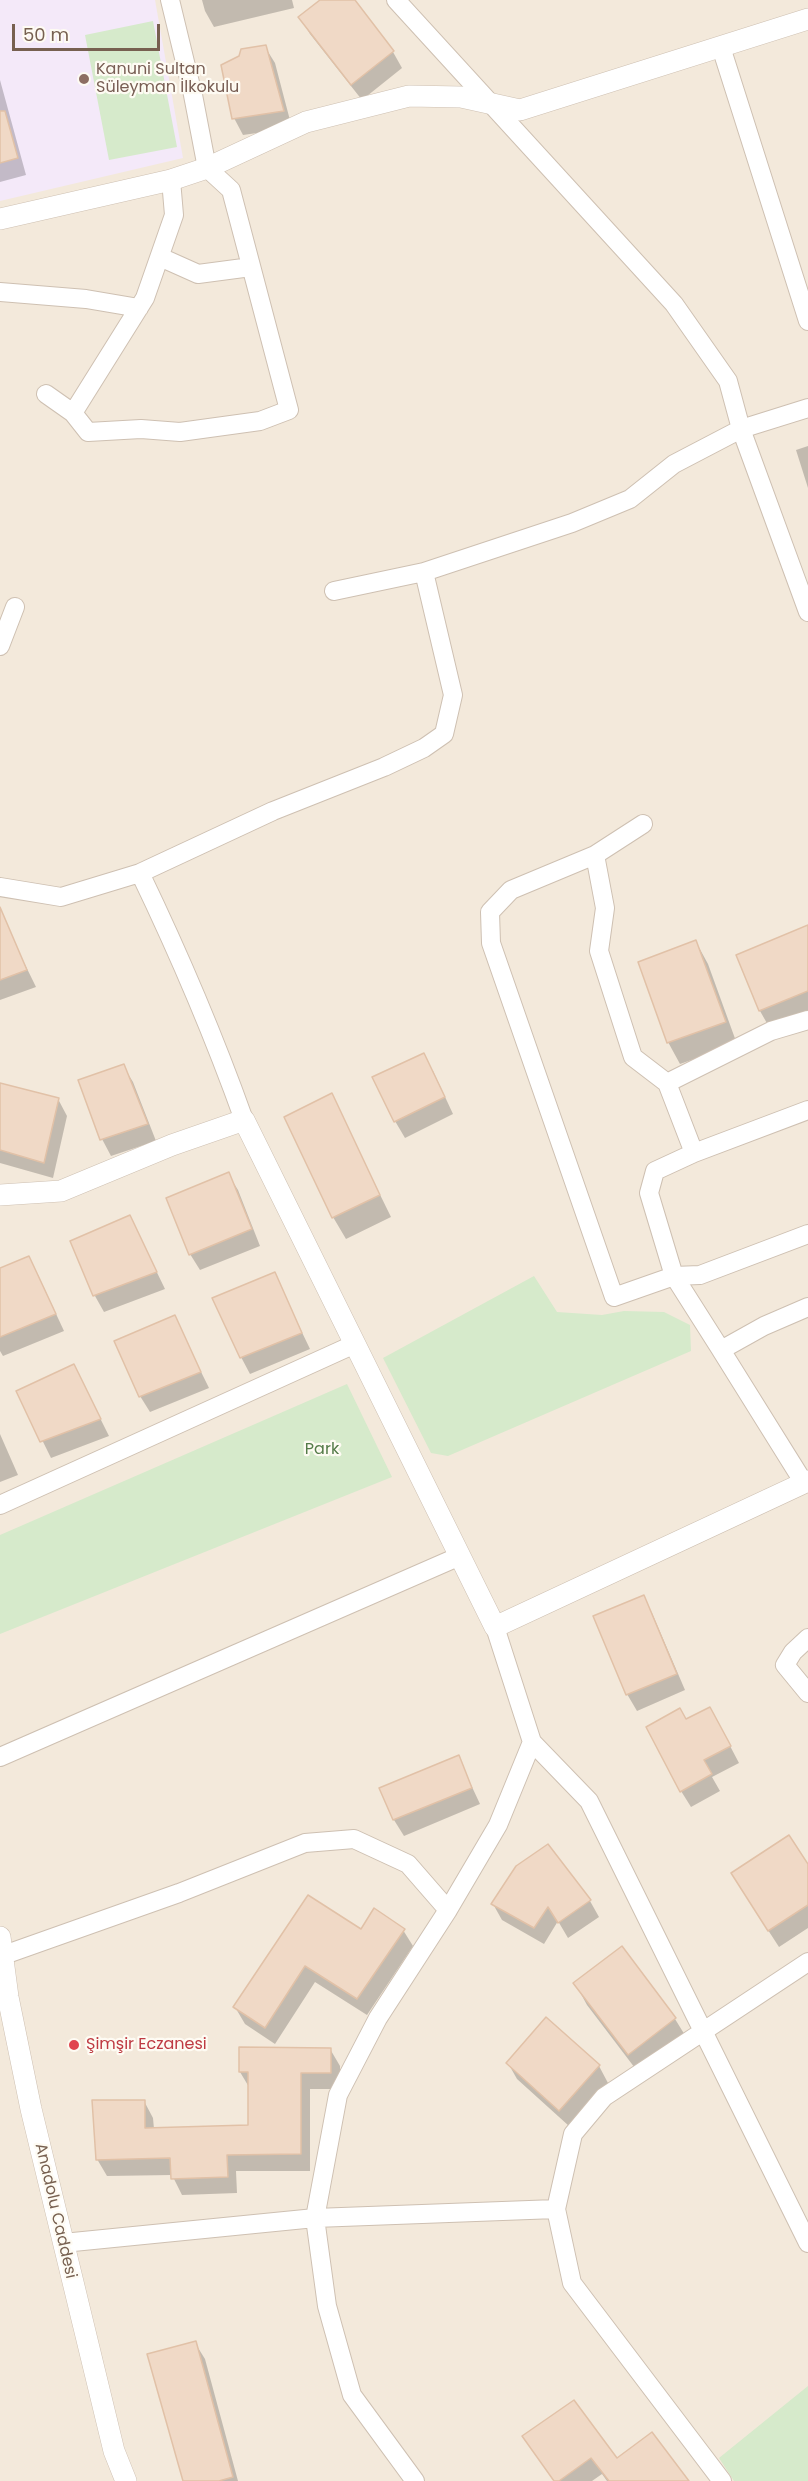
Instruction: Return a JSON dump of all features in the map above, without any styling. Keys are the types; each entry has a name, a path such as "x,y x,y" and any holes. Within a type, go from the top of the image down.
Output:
{"street":[{"path":"46,394 73,413 88,432 141,429 180,432 260,421 289,410 231,190 207,168 170,0"},
{"path":"396,0 674,304 728,381 741,429 808,612"},
{"path":"0,219 171,180 207,168 306,122 409,96 461,97 519,110 808,19"},
{"path":"722,47 808,321"},
{"path":"73,413 146,298 174,215 171,180"},
{"path":"160,257 198,274 251,267"},
{"path":"0,292 86,298 139,308"},
{"path":"334,591 424,572 572,523 630,499 674,464 741,429 808,408"},
{"path":"0,887 61,897 140,873 273,811 424,748 444,734 453,695 424,572"},
{"path":"0,646 15,607"},
{"path":"643,825 595,855 511,890 490,912 491,943 614,1298 674,1276 700,1275 808,1234"},
{"path":"595,855 605,908 599,951 629,1047 633,1057 667,1083 694,1153"},
{"path":"140,873 164,922 219,1049 244,1120 495,1627 532,1742 589,1801 808,2242"},
{"path":"667,1083 771,1031 808,1020"},
{"path":"495,1627 806,1482 674,1276 649,1193 655,1172 694,1153 808,1110"},
{"path":"0,1195 61,1191 172,1145 244,1120"},
{"path":"721,1350 764,1326 808,1307"},
{"path":"0,1505 355,1344"},
{"path":"0,1757 460,1556"},
{"path":"808,1638 793,1652 785,1665 808,1693"},
{"path":"415,2481 352,2396 327,2306 315,2218 338,2095 378,2018 448,1910 498,1825 532,1742"},
{"path":"2,1946 179,1893 304,1843 354,1839 408,1864 448,1910"},
{"name":"Anadolu Caddesi","path":"2,1946 4,1998 114,2451 126,2481"},
{"path":"722,2481 572,2283 556,2209 573,2134 604,2097 808,1962"},
{"path":"63,2243 315,2218 556,2209"}],"shaded area":[{"path":"0,0 808,0 808,2481 0,2481"},
{"name":"Kanuni Sultan Süleyman İlkokulu","path":"0,0 155,0 183,158 0,201"}],"green space":[{"path":"153,21 177,147 109,160 85,35"},
{"path":"534,1276 557,1312 602,1315 624,1311 664,1312 690,1325 691,1351 448,1456 431,1453 383,1358"},
{"name":"Park","path":"347,1384 392,1477 0,1634 0,1535"},
{"path":"808,2386 808,2481 734,2481 719,2458"}],"building":[{"path":"320,0 355,0 394,51 351,85 298,17"},
{"path":"266,45 284,111 232,119 221,65 239,56 241,49"},
{"path":"0,111 5,111 18,158 0,163"},
{"path":"0,907 27,970 0,980"},
{"path":"808,925 808,991 759,1011 736,955"},
{"path":"696,940 726,1022 667,1043 638,962"},
{"path":"424,1053 445,1097 394,1122 372,1077"},
{"path":"124,1064 148,1124 100,1140 78,1080"},
{"path":"0,1083 59,1098 44,1163 0,1150"},
{"path":"332,1093 380,1195 332,1218 284,1117"},
{"path":"229,1172 252,1229 189,1255 166,1198"},
{"path":"130,1215 157,1272 93,1296 70,1241"},
{"path":"29,1256 56,1314 0,1337 0,1268"},
{"path":"275,1272 302,1333 240,1358 212,1298"},
{"path":"175,1315 201,1372 139,1397 114,1341"},
{"path":"74,1364 101,1419 40,1442 16,1391"},
{"path":"644,1595 677,1674 626,1695 593,1616"},
{"path":"710,1707 731,1746 704,1760 712,1774 680,1792 646,1727 680,1708 686,1719"},
{"path":"459,1755 472,1788 393,1820 379,1788"},
{"path":"789,1835 808,1864 808,1905 768,1931 731,1873"},
{"path":"548,1844 591,1900 558,1923 548,1907 534,1928 491,1904 516,1866"},
{"path":"308,1895 361,1929 374,1908 405,1929 357,1999 305,1966 265,2028 233,2007"},
{"path":"622,1946 676,2018 628,2055 573,1983"},
{"path":"546,2017 600,2065 559,2111 506,2063"},
{"path":"239,2047 331,2048 331,2073 301,2073 301,2154 227,2155 228,2177 171,2179 170,2158 96,2160 92,2100 145,2100 145,2128 248,2125 248,2072 239,2072"},
{"path":"196,2341 233,2477 219,2481 183,2481 147,2354"},
{"path":"574,2400 617,2458 652,2432 689,2481 609,2481 591,2458 559,2481 554,2481 522,2436"}],"place":[{"name":"Kanuni Sultan Süleyman İlkokulu","path":"84,79"},
{"name":"Şimşir Eczanesi","path":"74,2045"}]}
